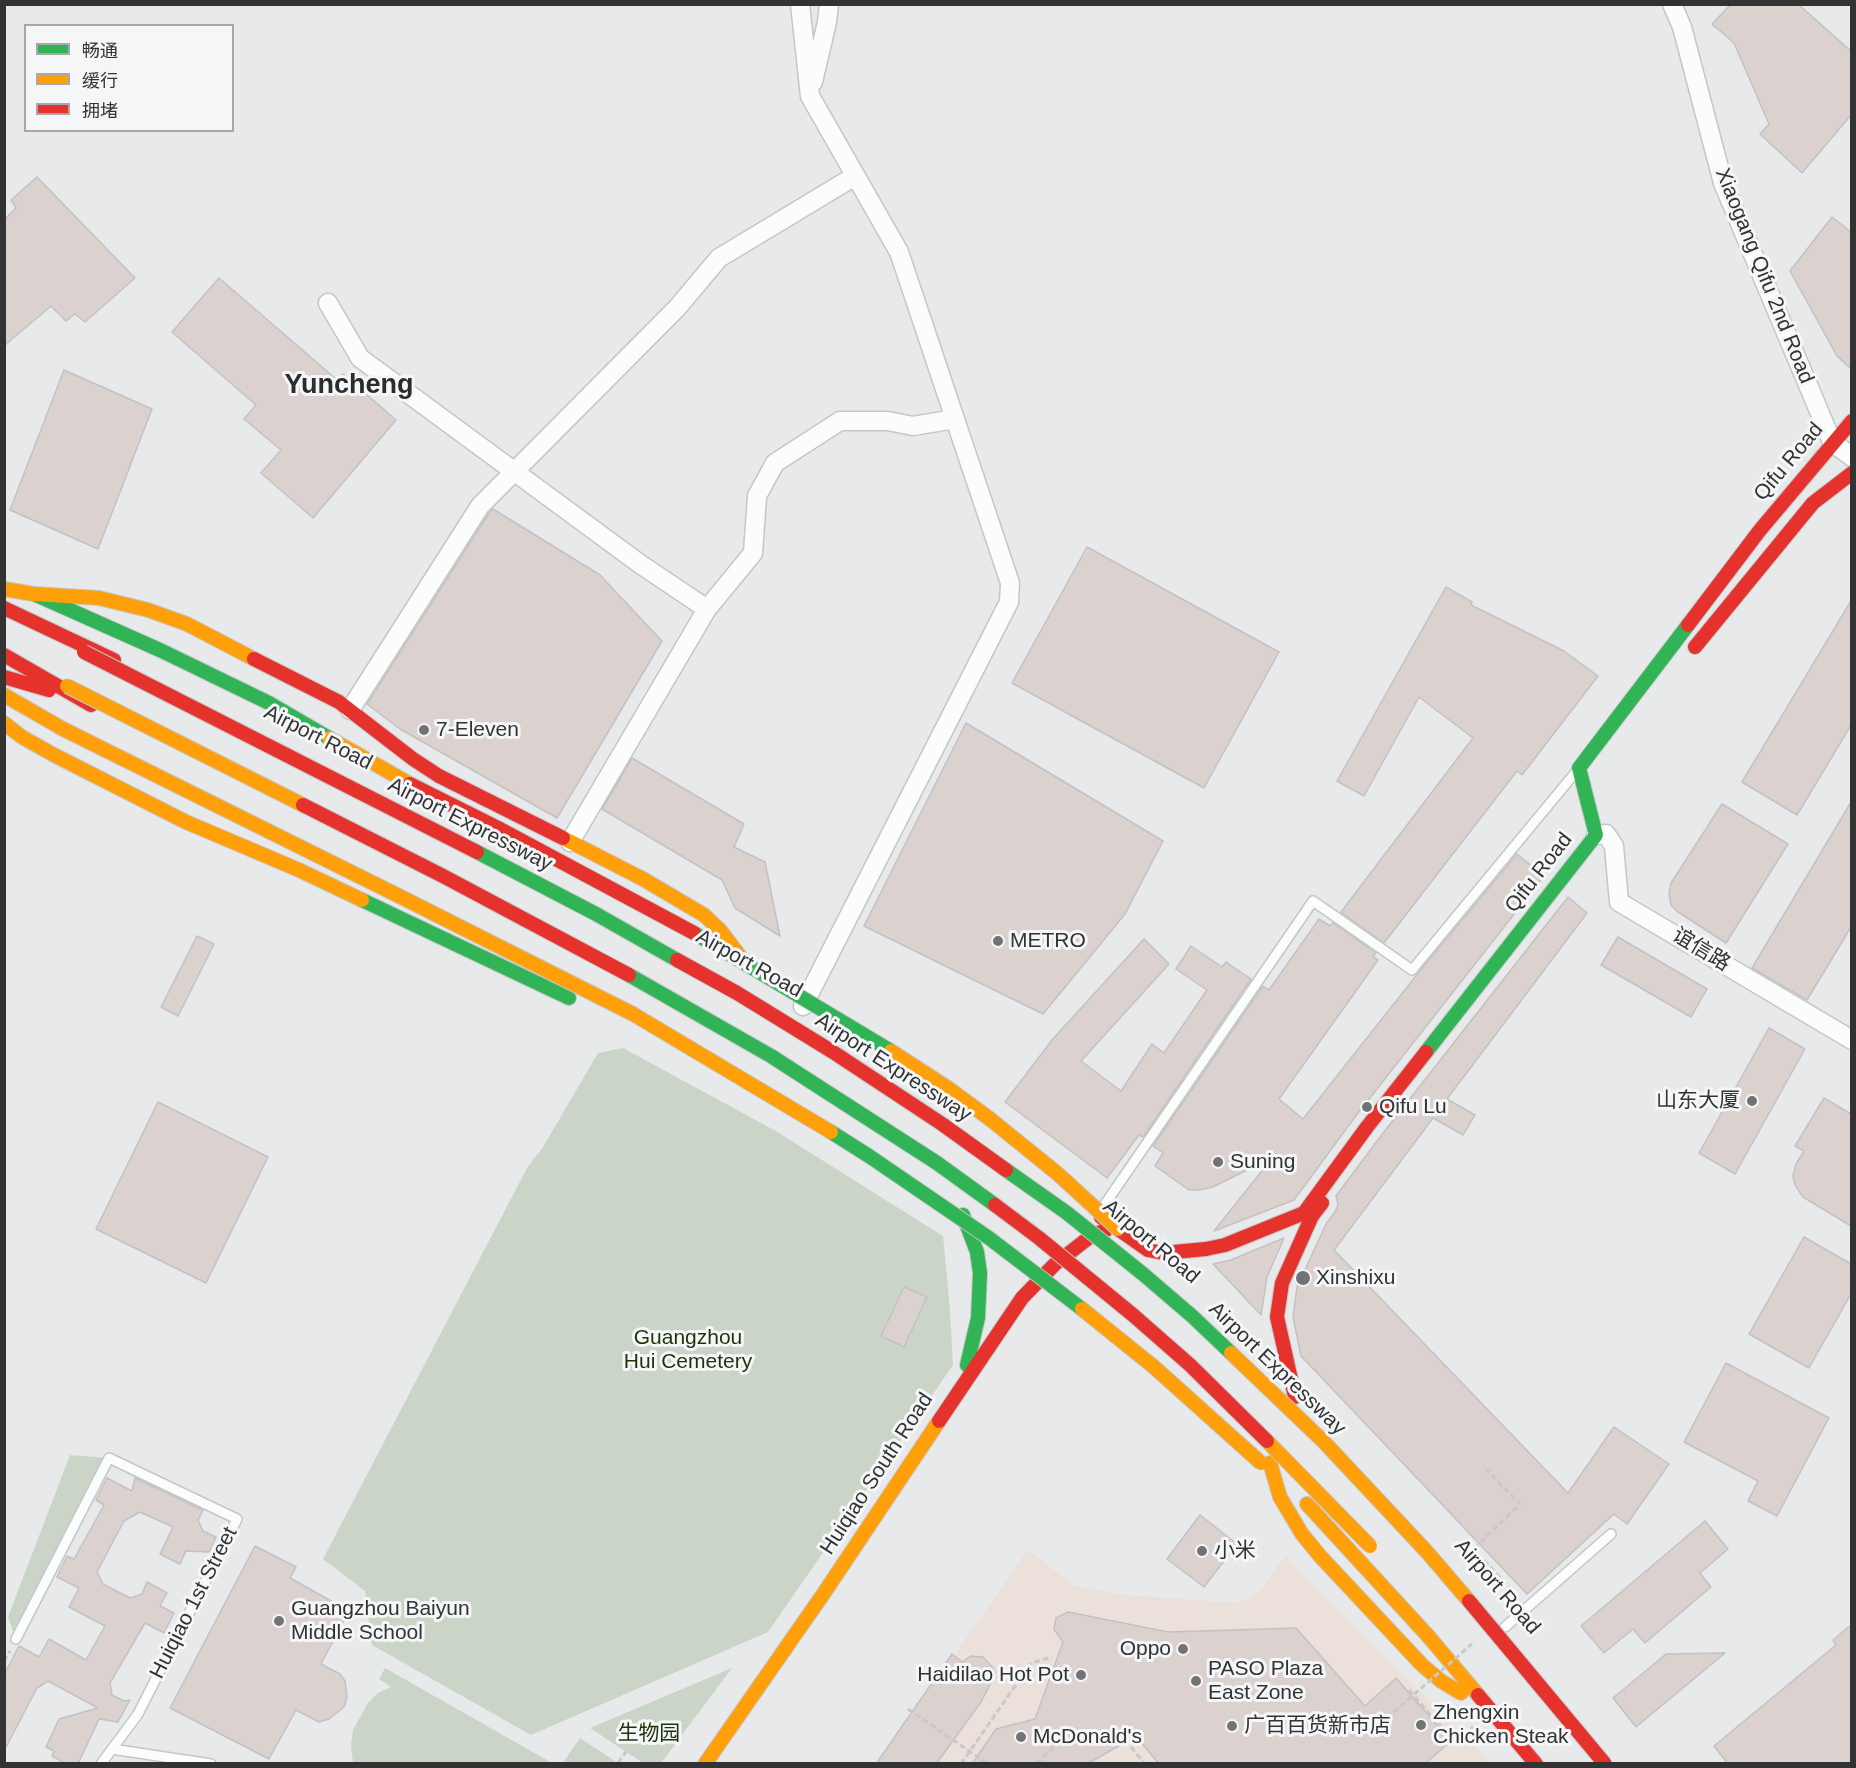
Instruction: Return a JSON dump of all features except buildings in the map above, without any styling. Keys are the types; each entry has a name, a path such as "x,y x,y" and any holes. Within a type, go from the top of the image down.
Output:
{"main road":[{"name":"Qifu Road","path":"1601,834 1579,768 1760,530 1851,421"},
{"path":"1685,659 1813,503 1851,473"},
{"path":"4,579 269,703 410,784 498,828 698,935 881,1044 948,1088 1024,1146 1097,1209 1158,1269 1324,1442"},
{"path":"4,589 34,594 99,598 148,610 187,624 339,702 413,759 439,776 644,879 704,915 734,946 754,986"},
{"path":"34,594 110,657"},
{"name":"Airport Road","path":"4,610 110,657 561,886 754,986 836,1038"},
{"name":"Airport Expressway","path":"4,610 481,854 672,956 805,1035 942,1124 1067,1213 1208,1332 1324,1442 1427,1552 1605,1764"},
{"path":"4,655 76,698 495,914 655,1005 717,1034 840,1110 1055,1264 1181,1376 1270,1463 1385,1587 1536,1764"},
{"path":"4,655 433,871 564,940 701,1015 781,1062 872,1120 994,1205 1100,1287 1190,1365 1374,1550 1264,1466 1154,1367 1053,1285 915,1187 789,1106 633,1014 63,729 4,695"},
{"path":"4,677 76,698"},
{"path":"4,723 54,756 157,808 299,870 563,997 602,1006 655,1005"},
{"name":"Qifu Road","path":"1295,1397 1277,1317 1282,1283 1312,1216 1369,1135 1601,834 1594,775"},
{"name":"Qifu Road","path":"1098,1214 1148,1250 1163,1253 1215,1247 1304,1213 1367,1127 1601,834"},
{"name":"Airport Road","path":"1039,1176 1214,1323 1295,1397 1504,1622 1617,1764"},
{"path":"956,1195 977,1252 980,1273 978,1318 962,1382"},
{"path":"1068,1200 1098,1214"},
{"name":"Huiqiao South Road","path":"705,1764 837,1574 962,1382 1023,1298 1055,1264 1091,1236 1106,1230"},
{"path":"1044,1301 1062,1281"},
{"name":"Huiqiao South Road","path":"933,1455 973,1394"},
{"path":"1270,1463 1280,1497 1288,1513 1320,1556 1422,1665 1451,1687 1493,1711"}],"street":[{"path":"798,1016 1009,602 1010,583 899,252 810,96 800,4"},
{"path":"810,96 829,4"},
{"name":"Xiaogang Qifu 2nd Road","path":"1672,4 1682,27 1723,183 1832,442"},
{"path":"350,710 480,506 676,308 719,258 855,176"},
{"path":"328,303 360,358 640,564 707,609"},
{"path":"570,842 707,609 753,553 757,496 775,463 840,421 888,421 913,426 955,419"},
{"path":"1832,442 1851,457"},
{"name":"谊信路","path":"1601,834 1614,846 1620,902 1851,1040"}],"lane":[{"path":"1098,1214 1313,901 1412,970 1579,768 1594,775"},
{"name":"Huiqiao 1st Street","path":"16,1639 109,1458 237,1519 138,1714 102,1764"},
{"path":"1504,1622 1611,1534"},
{"path":"112,1749 211,1764"}],"path":[{"path":"1474,1549 1520,1504 1483,1466"},
{"path":"1484,1560 1521,1601 1504,1622"},
{"path":"1380,1724 1476,1640"},
{"path":"961,1764 1031,1663 1052,1657"},
{"path":"1414,1695 1454,1742"},
{"path":"908,1709 988,1764"},
{"path":"1037,1764 1054,1746"},
{"path":"1131,1747 1145,1764"},
{"path":"618,1763 626,1752"}],"shaded area":[{"path":"1028,1550 1075,1586 1125,1595 1238,1603 1259,1592 1285,1556 1492,1763 878,1764"}],"green space":[{"name":"Guangzhou Hui Cemetery","path":"623,1048 774,1130 943,1236 953,1365 768,1632 531,1735 372,1645 365,1591 323,1559 527,1168 543,1147 598,1053"},
{"path":"70,1455 109,1458 16,1639 8,1617"},
{"path":"385,1668 552,1763 353,1763 351,1746 353,1730 368,1703 378,1693 391,1687 379,1679"},
{"name":"生物园","path":"732,1668 661,1763 643,1763 590,1728"},
{"path":"580,1738 619,1763 567,1764 564,1761"}],"traffic: fast":[{"path":"34,594 162,651 269,703 329,738"},
{"path":"1426,1052 1596,835 1579,768 1688,625"},
{"path":"477,852 596,914 677,960"},
{"path":"362,900 569,998"},
{"path":"694,933 891,1051"},
{"path":"629,975 771,1056 937,1163 995,1205"},
{"path":"831,1132 989,1238 1082,1309"},
{"path":"1006,1170 1067,1213 1143,1274 1231,1353"},
{"path":"963,1215 977,1252 980,1273 978,1318 967,1365"}],"traffic: slow":[{"path":"4,589 34,594 99,598 148,610 187,624 254,659"},
{"path":"67,686 303,805"},
{"path":"4,695 63,729 399,896"},
{"path":"4,723 22,737 54,755 186,822 299,870 362,900"},
{"path":"329,738 410,784"},
{"path":"563,838 643,879 704,915 720,930 739,955"},
{"path":"399,896 633,1014 831,1132"},
{"path":"891,1051 990,1119 1058,1174 1118,1229"},
{"path":"1082,1309 1154,1367 1261,1463"},
{"path":"1231,1353 1324,1442 1427,1552 1469,1601"},
{"path":"705,1764 824,1593 939,1421"},
{"path":"1267,1441 1370,1546"},
{"path":"1270,1463 1280,1497 1302,1534 1320,1556 1422,1665 1441,1681 1461,1693"},
{"path":"1307,1504 1429,1637 1478,1695"}],"traffic: jam":[{"path":"1688,625 1760,530 1852,421"},
{"path":"1695,647 1813,503 1852,473"},
{"path":"4,608 114,660"},
{"path":"84,652 477,852"},
{"path":"4,655 91,705"},
{"path":"254,659 339,702 413,759 439,776 563,838"},
{"path":"4,677 49,690"},
{"path":"410,784 498,828 694,933"},
{"path":"303,805 629,975"},
{"path":"677,960 737,993 833,1052 942,1124 1006,1170"},
{"path":"1101,1217 1148,1250 1163,1253 1225,1245 1304,1213 1426,1052"},
{"path":"1295,1397 1277,1317 1282,1283 1312,1216 1322,1203"},
{"path":"995,1205 1133,1315 1190,1365 1267,1441"},
{"path":"939,1421 1022,1298 1055,1264 1091,1236 1106,1230"},
{"path":"1469,1601 1605,1764"},
{"path":"1478,1695 1536,1764"}],"place":[{"name":"7-Eleven","path":"424,730"},
{"name":"METRO","path":"998,941"},
{"name":"山东大厦","path":"1752,1101"},
{"name":"Qifu Lu","path":"1367,1107"},
{"name":"Suning","path":"1218,1162"},
{"name":"Xinshixu","path":"1303,1278"},
{"name":"小米","path":"1202,1551"},
{"name":"Guangzhou Baiyun Middle School","path":"279,1621"},
{"name":"Oppo","path":"1183,1649"},
{"name":"Haidilao Hot Pot","path":"1081,1675"},
{"name":"PASO Plaza East Zone","path":"1196,1681"},
{"name":"Zhengxin Chicken Steak","path":"1421,1725"},
{"name":"广百百货新市店","path":"1232,1726"},
{"name":"McDonald's","path":"1021,1737"}],"district":[{"name":"Yuncheng","path":"349,386"}]}
